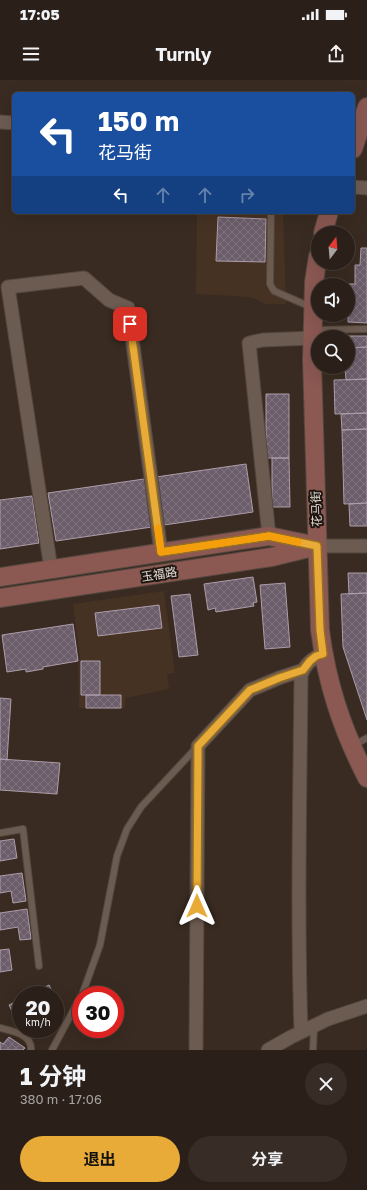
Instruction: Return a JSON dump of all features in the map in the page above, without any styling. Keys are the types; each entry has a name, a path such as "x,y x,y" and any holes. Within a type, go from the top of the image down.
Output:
{"street":[{"path":"355,143 367,107"},
{"path":"0,122 12,123"},
{"path":"355,187 367,188"},
{"path":"325,226 328,214"},
{"path":"51,569 8,288 84,278 108,300 128,308 161,552"},
{"path":"269,536 249,343 311,334"},
{"name":"花马街","path":"313,374 320,630 323,654 333,697 360,742 367,778"},
{"name":"玉福路","path":"0,577 269,536 317,546 367,546"},
{"name":"玉福路","path":"0,598 272,557 317,546"},
{"path":"301,1032 299,967 299,850 301,683 303,670 316,656 323,654"},
{"path":"196,1050 198,746 250,690 303,670"},
{"path":"268,1050 328,1019 367,1006"}],"lane":[{"path":"271,214 270,284 274,291 311,306"},
{"path":"355,331 367,330"},
{"path":"85,986 100,945 117,856 127,829 141,806 198,746"},
{"path":"0,833 23,829 39,966"},
{"path":"52,1050 72,1013"},
{"path":"312,1050 314,1026"},
{"path":"0,1028 12,1031 25,1037 30,1042 31,1050"}],"shaded area":[{"path":"197,214 283,214 286,304 265,304 251,297 196,294"},
{"path":"164,591 175,673 167,674 169,689 126,698 124,709 79,708 78,666 80,658 73,604"}],"building":[{"path":"218,217 266,219 265,262 216,261"},
{"path":"361,248 367,248 367,323 348,322 355,322 355,265 360,265"},
{"path":"355,336 367,336 367,347 355,348"},
{"path":"367,347 367,379 346,380 346,374 355,374 355,348"},
{"path":"367,379 367,413 335,414 334,380"},
{"path":"266,394 289,394 289,458 266,458"},
{"path":"367,413 367,429 342,430 341,414"},
{"path":"367,429 367,503 344,504 342,430"},
{"path":"272,458 289,458 290,507 272,507"},
{"path":"246,464 253,512 164,525 156,477"},
{"path":"144,479 152,527 56,541 48,493"},
{"path":"32,496 39,543 0,549 0,500"},
{"path":"367,503 367,526 350,526 349,504"},
{"path":"348,573 367,573 367,593 349,594"},
{"path":"253,577 257,602 253,603 254,606 216,612 215,608 208,610 204,584"},
{"path":"285,583 290,647 265,649 260,585"},
{"path":"367,593 367,720 343,647 341,594"},
{"path":"190,594 198,655 179,657 171,596"},
{"path":"159,605 162,628 98,636 95,613"},
{"path":"73,624 78,661 43,667 43,669 26,672 26,669 7,672 2,635"},
{"path":"81,661 100,661 100,695 81,695"},
{"path":"86,695 121,695 121,708 86,708"},
{"path":"0,698 11,699 7,760 0,759"},
{"path":"0,759 60,763 57,794 0,790"},
{"path":"14,839 17,858 0,861 0,841"},
{"path":"22,873 26,901 13,903 11,891 0,893 0,876"},
{"path":"27,909 31,939 20,940 18,927 0,930 0,913"},
{"path":"9,949 12,970 0,972 0,950"},
{"path":"12,1004 12,1011 9,1005"},
{"path":"9,1037 25,1048 23,1050 0,1050 0,1042 3,1044"}],"slow traffic":[{"path":"158,528 161,552 269,536 298,542"}],"route":[{"path":"130,324 161,552 269,536 317,546 320,630 323,654 316,656 305,666 303,670 250,690 198,746 197,906"}]}
